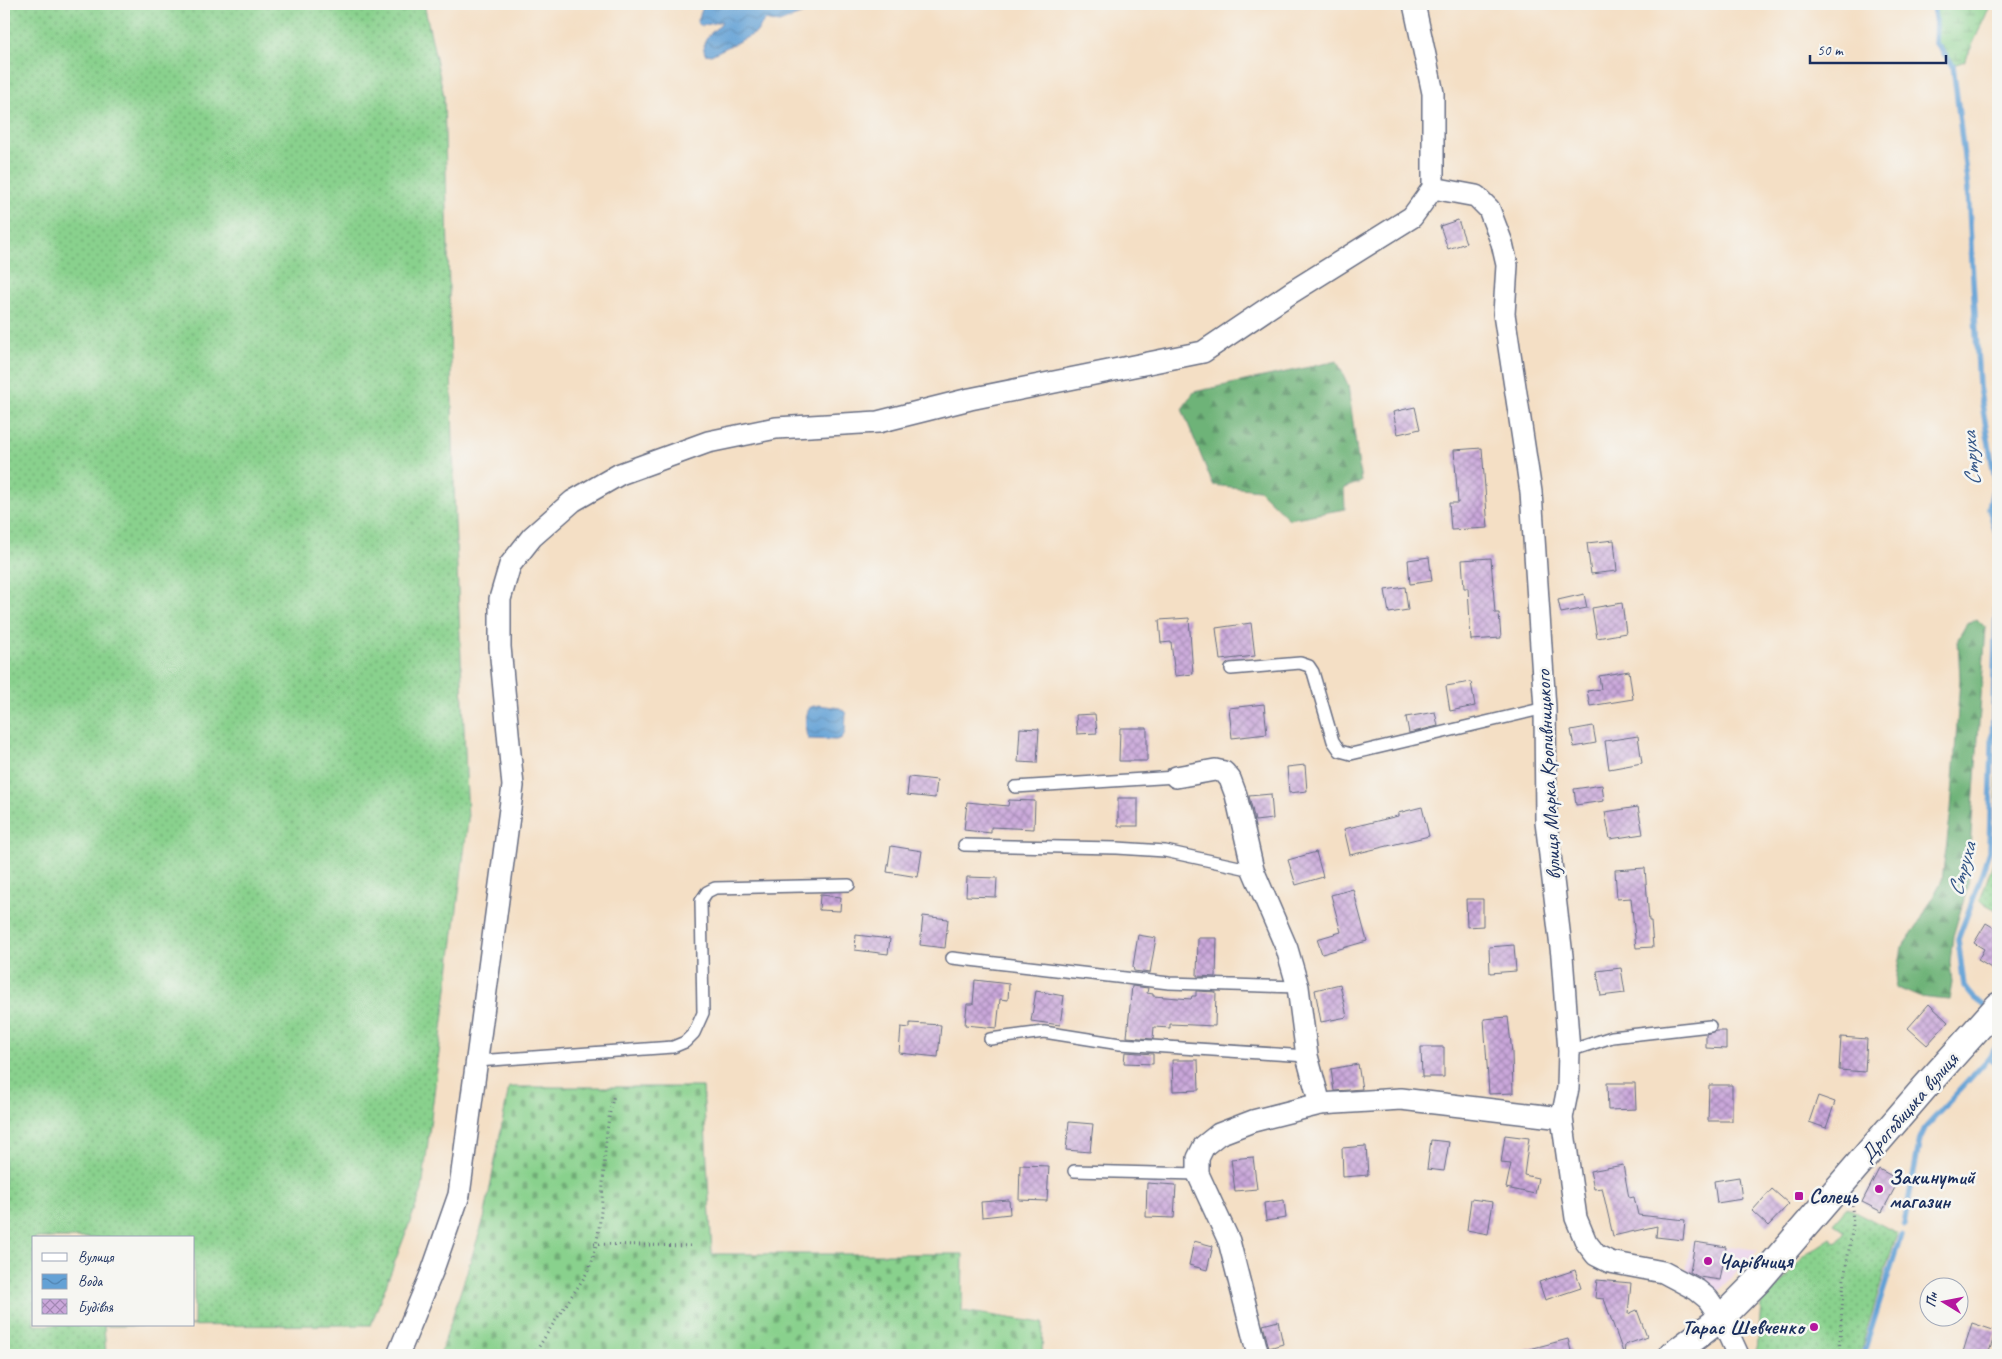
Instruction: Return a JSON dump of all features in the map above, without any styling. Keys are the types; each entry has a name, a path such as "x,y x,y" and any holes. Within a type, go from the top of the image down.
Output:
{"street":[{"path":"398,1355 432,1272 459,1195 513,786 500,647 500,599 510,565 532,537 573,501 620,474 708,442 776,428 878,422 970,399 1203,352 1292,292 1412,217 1433,188 1433,93 1414,4"},
{"name":"вулиця Марка Кропивницького","path":"1433,188 1476,196 1488,209 1502,243 1507,265 1504,314 1531,492 1545,708 1546,821 1562,956 1569,1051 1568,1088 1562,1118 1576,1218 1586,1242 1596,1256 1610,1262 1663,1272 1697,1290 1708,1299 1731,1323 1738,1355"},
{"path":"1176,777 1215,770 1224,772 1230,779 1236,795 1253,870 1287,949 1298,987 1307,1056 1320,1104"},
{"name":"Дрогобицька вулиця","path":"1672,1355 1731,1323 1758,1281 1991,1014"},
{"path":"1258,1355 1229,1241 1198,1174 1198,1158 1204,1146 1219,1134 1253,1121 1320,1104 1401,1099 1562,1118"}],"lane":[{"path":"1231,669 1300,662 1309,666 1314,672 1333,741 1340,751 1351,754 1545,708"},
{"path":"1015,787 1176,777"},
{"path":"964,845 1117,848 1165,851 1253,870"},
{"path":"477,1061 673,1047 685,1042 694,1033 703,1013 701,901 706,892 715,888 849,885"},
{"path":"952,958 1169,983 1298,987"},
{"path":"1569,1051 1612,1037 1710,1026"},
{"path":"990,1040 1044,1032 1120,1044 1307,1056"},
{"path":"1074,1171 1198,1174"}],"path":[{"path":"534,1355 592,1261 602,1202 604,1151 609,1114 614,1095"},
{"path":"1839,1355 1844,1279 1853,1226 1852,1203"},
{"path":"594,1244 692,1246"},
{"path":"1731,1323 1804,1326"}],"shaded area":[{"path":"1691,1241 1758,1250 1719,1291 1685,1278"}],"green space":[{"path":"4,4 424,4 444,96 455,520 468,820 422,1190 371,1325 195,1326 195,1236 32,1236 32,1326 104,1326 106,1355 4,1355"},
{"path":"1933,4 1991,4 1965,61 1953,65 1935,42 1936,25"},
{"path":"1337,361 1348,385 1361,482 1344,488 1345,509 1289,519 1259,490 1213,485 1182,409 1194,392"},
{"path":"1977,619 1986,628 1967,889 1953,936 1950,962 1952,983 1949,1000 1919,997 1895,987 1902,947 1919,923 1942,880 1951,810 1960,679 1958,639 1966,625"},
{"path":"1998,734 1998,911 1980,901 1996,853"},
{"path":"509,1087 703,1087 712,1254 963,1254 962,1311 1043,1323 1042,1355 440,1355 484,1219"},
{"path":"1847,1207 1897,1233 1859,1355 1760,1355 1757,1351 1761,1305 1805,1255 1831,1238 1837,1243 1845,1232 1833,1223"}],"water":[{"path":"704,4 829,4 779,23 765,20 756,33 711,55 705,54 704,43 706,38 722,21 702,26 697,23"},
{"path":"819,705 840,708 846,713 845,732 842,738 836,740 808,739 806,727 807,714 810,707"}],"building":[{"path":"1458,220 1466,243 1448,249 1440,226"},
{"path":"1415,407 1420,429 1398,434 1393,412"},
{"path":"1482,448 1488,528 1451,530 1449,503 1458,503 1454,450"},
{"path":"1614,540 1617,571 1591,574 1587,543"},
{"path":"1429,557 1432,581 1410,584 1408,560"},
{"path":"1491,558 1495,613 1499,613 1501,638 1471,640 1468,588 1464,588 1462,560"},
{"path":"1405,587 1408,610 1389,613 1385,590"},
{"path":"1584,594 1587,608 1561,613 1558,600"},
{"path":"1622,603 1626,633 1597,638 1592,608"},
{"path":"1189,618 1193,674 1175,676 1171,642 1161,643 1159,620"},
{"path":"1251,623 1255,656 1220,660 1216,628"},
{"path":"1629,671 1633,699 1590,706 1587,691 1601,689 1599,676"},
{"path":"1471,682 1475,706 1450,711 1446,686"},
{"path":"1264,704 1267,734 1232,738 1229,708"},
{"path":"1435,712 1438,726 1409,733 1406,717"},
{"path":"1095,714 1097,733 1077,734 1076,715"},
{"path":"1593,726 1596,743 1574,747 1571,730"},
{"path":"1020,728 1039,729 1037,763 1018,762"},
{"path":"1120,728 1147,728 1147,761 1119,761"},
{"path":"1638,736 1642,763 1609,769 1605,741"},
{"path":"1305,765 1307,791 1289,793 1287,767"},
{"path":"909,777 937,780 935,798 907,795"},
{"path":"1602,785 1604,801 1576,805 1574,789"},
{"path":"1271,794 1273,819 1255,821 1249,796"},
{"path":"1118,798 1138,798 1138,826 1118,826"},
{"path":"1009,800 1035,801 1034,829 991,827 991,833 964,830 967,802 1008,806"},
{"path":"1422,807 1429,836 1350,855 1344,829 1398,816 1398,813"},
{"path":"1638,807 1643,834 1610,839 1605,812"},
{"path":"891,846 922,851 918,877 887,872"},
{"path":"1316,852 1323,877 1296,885 1288,860"},
{"path":"1645,868 1653,947 1636,948 1631,898 1617,899 1615,870"},
{"path":"967,877 997,878 996,897 966,896"},
{"path":"1353,889 1367,941 1322,954 1317,939 1341,932 1331,895"},
{"path":"820,895 841,897 840,911 819,910"},
{"path":"1466,899 1483,899 1483,926 1467,927"},
{"path":"923,916 948,919 945,948 920,945"},
{"path":"1986,923 1996,929 1998,925 1998,972 1978,960 1984,949 1974,943"},
{"path":"856,935 890,939 888,954 855,950"},
{"path":"1138,935 1156,938 1150,973 1134,971 1133,966"},
{"path":"1198,938 1217,938 1216,977 1197,976"},
{"path":"1514,945 1516,971 1490,973 1489,947"},
{"path":"1621,968 1625,993 1601,996 1597,971"},
{"path":"975,980 1009,984 1008,1000 1000,999 997,1028 965,1025 967,1004 973,1004"},
{"path":"1340,984 1347,1017 1321,1022 1315,990"},
{"path":"1132,986 1148,988 1147,993 1153,994 1153,996 1191,999 1192,996 1196,996 1196,991 1216,992 1215,1026 1170,1024 1170,1028 1154,1027 1153,1039 1127,1037"},
{"path":"1036,991 1064,996 1060,1025 1031,1021"},
{"path":"1929,1004 1948,1022 1927,1045 1908,1028"},
{"path":"1508,1017 1512,1053 1513,1093 1489,1094 1484,1019"},
{"path":"910,1023 941,1025 938,1057 899,1053 901,1027 910,1028"},
{"path":"1726,1031 1726,1049 1706,1048 1706,1034"},
{"path":"1841,1037 1867,1039 1865,1072 1839,1070"},
{"path":"1421,1047 1444,1047 1444,1077 1422,1077"},
{"path":"1125,1052 1153,1054 1153,1064 1124,1063"},
{"path":"1172,1060 1198,1060 1199,1090 1173,1091"},
{"path":"1358,1064 1362,1089 1334,1091 1331,1069"},
{"path":"1607,1083 1635,1083 1636,1109 1608,1110"},
{"path":"1709,1085 1732,1085 1732,1121 1708,1121"},
{"path":"1818,1096 1835,1102 1826,1128 1809,1122"},
{"path":"1069,1122 1093,1124 1090,1152 1066,1150"},
{"path":"1505,1135 1529,1138 1524,1175 1538,1178 1535,1194 1506,1188 1511,1164 1501,1163"},
{"path":"1431,1140 1449,1142 1444,1171 1427,1169"},
{"path":"1366,1146 1368,1175 1343,1177 1342,1148"},
{"path":"1253,1157 1257,1189 1235,1191 1231,1159"},
{"path":"1020,1165 1049,1166 1047,1201 1019,1200"},
{"path":"1623,1165 1629,1198 1634,1197 1638,1215 1685,1220 1683,1240 1656,1237 1657,1226 1613,1236 1602,1188 1594,1189 1590,1171"},
{"name":"Закинутий магазин","path":"1879,1169 1899,1180 1882,1212 1862,1202"},
{"path":"1739,1177 1742,1199 1717,1203 1714,1181"},
{"path":"1147,1183 1176,1185 1174,1218 1146,1217"},
{"path":"1772,1189 1789,1204 1768,1226 1752,1211"},
{"path":"1471,1199 1493,1202 1488,1234 1467,1230"},
{"path":"1009,1200 1010,1214 982,1217 981,1202"},
{"path":"1284,1200 1286,1218 1266,1221 1264,1203"},
{"path":"1194,1241 1213,1246 1207,1270 1189,1265"},
{"name":"Чарівниця","path":"1695,1242 1726,1247 1720,1280 1699,1277 1690,1272"},
{"path":"1575,1270 1581,1288 1545,1300 1539,1282"},
{"path":"1597,1280 1631,1283 1628,1314 1637,1310 1647,1337 1625,1345 1624,1355 1604,1299 1595,1298"},
{"path":"1278,1321 1283,1344 1269,1348 1263,1325"},
{"path":"1972,1323 1996,1331 1988,1355 1973,1355 1963,1352"},
{"path":"1568,1339 1572,1355 1526,1355 1526,1350"}],"waterway":[{"name":"Струха","path":"1933,4 1936,25 1935,42 1953,65 1968,190 1979,386 1995,480 1989,508 1998,540 1989,851 1958,939 1964,986 1974,998 1987,1008"},
{"name":"Струха","path":"1998,1044 1989,1058 1998,1065"},
{"path":"1904,1225 1920,1139 1925,1128 1989,1058"},
{"path":"1863,1355 1901,1235"}],"place":[{"name":"Закинутий магазин","path":"1879,1189"},
{"name":"Солець","path":"1799,1196"},
{"name":"Чарівниця","path":"1708,1261"},
{"name":"Тарас Шевченко","path":"1814,1327"}]}
